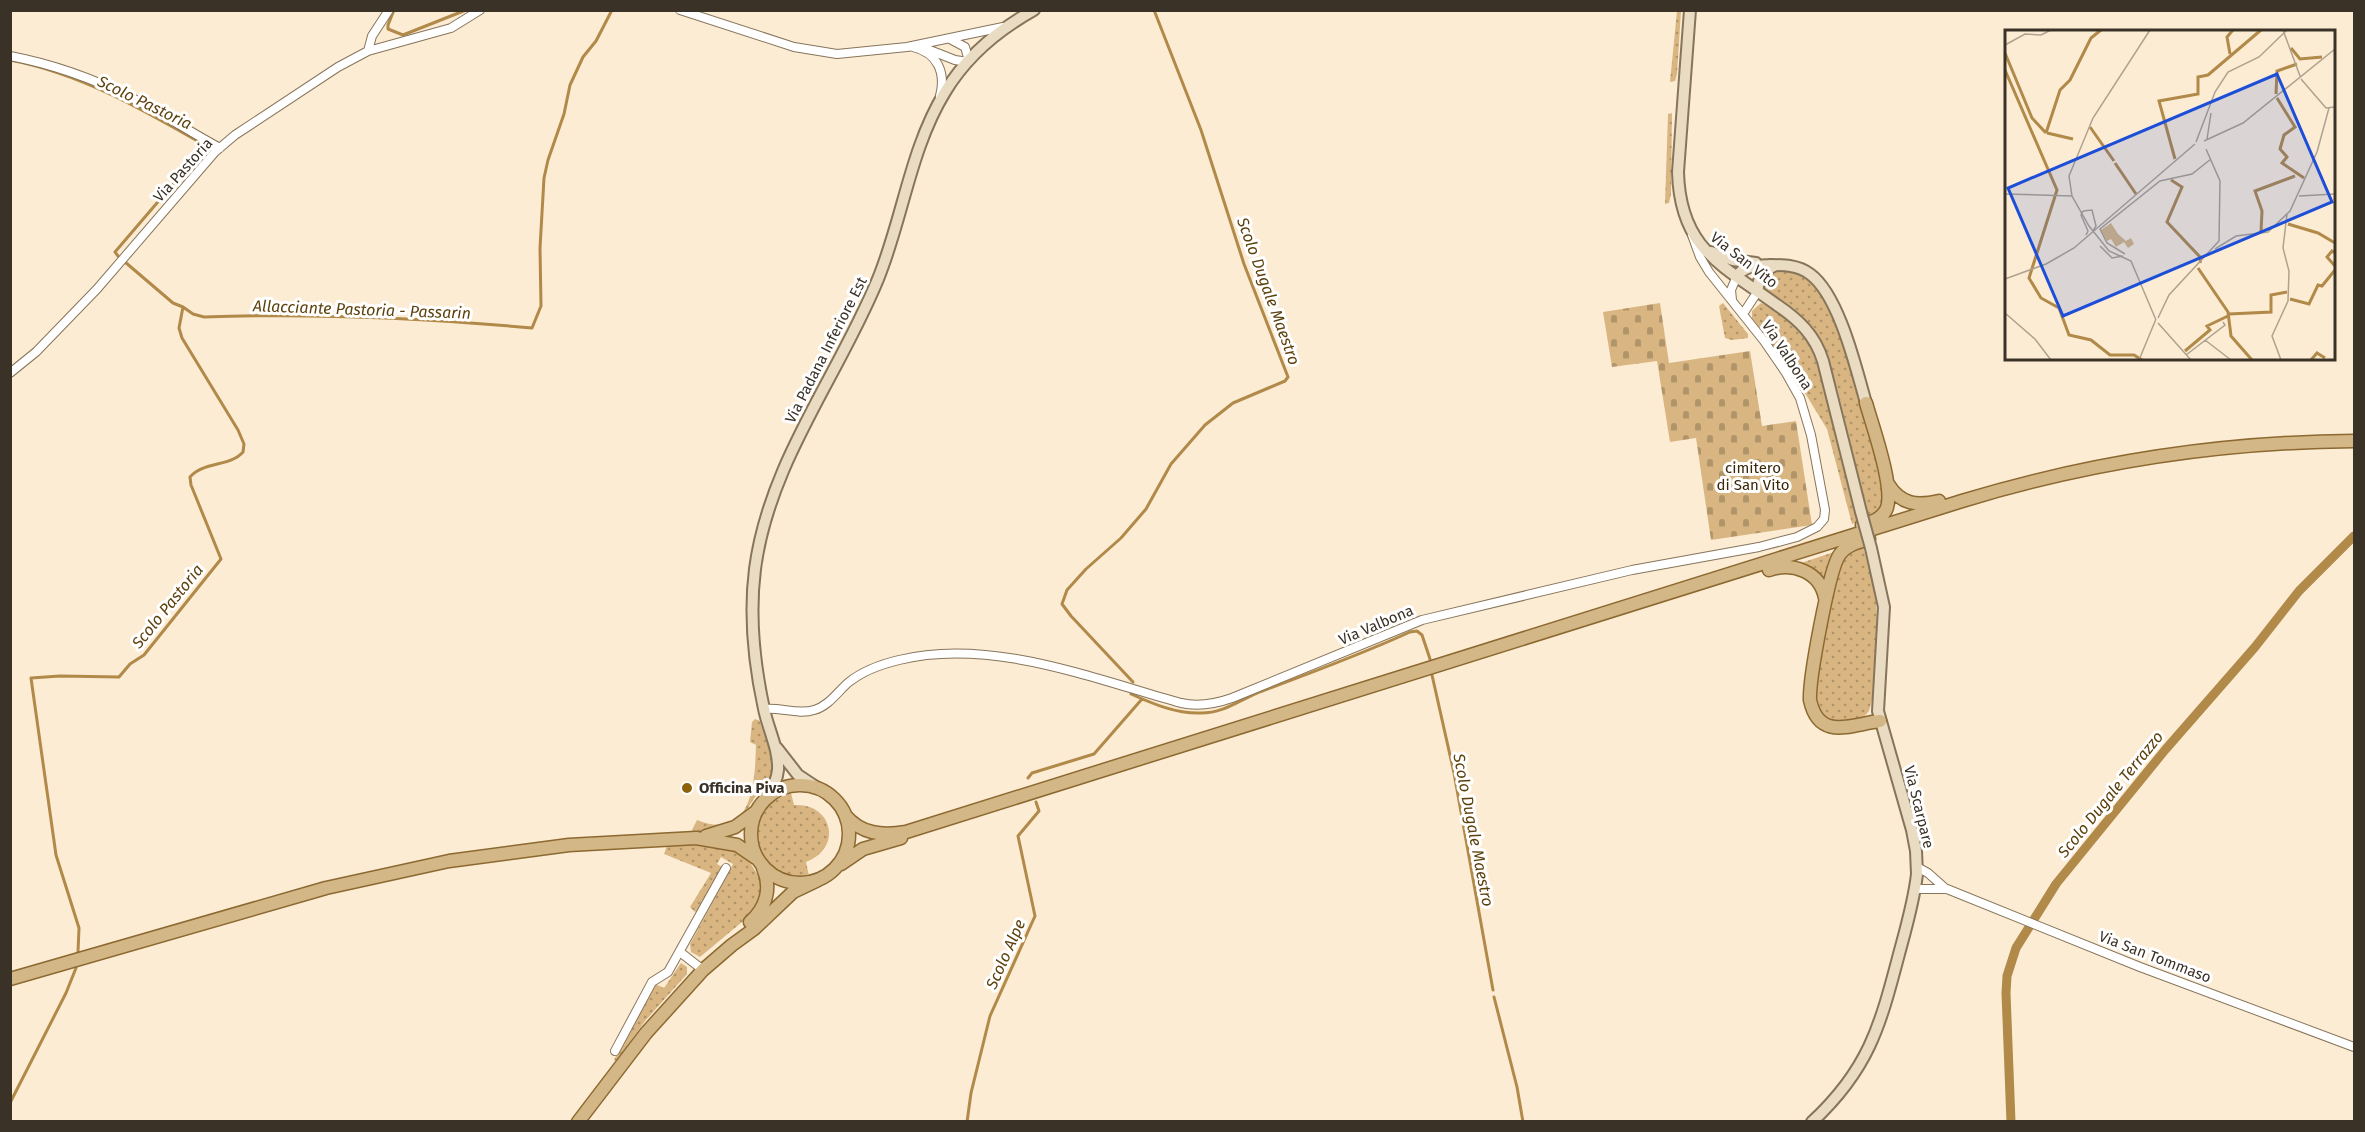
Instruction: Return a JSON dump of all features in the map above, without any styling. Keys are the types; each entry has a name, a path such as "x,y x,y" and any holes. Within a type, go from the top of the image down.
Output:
{"main road":[{"path":"1766,563 1877,520 1887,505 1888,484 1866,403"},
{"path":"579,1122 646,1033 703,970 754,929 792,892 818,880 863,849 896,840 927,826 1008,798 1999,490 2066,473 2166,454 2267,443 2355,441"},
{"path":"1888,484 1901,499 1920,505 1999,490"},
{"path":"1880,721 1854,728 1838,729 1824,723 1813,710 1810,690 1832,569 1844,550 1853,544 1962,501"},
{"path":"1704,582 1781,566 1792,567 1803,570 1814,578 1822,588 1825,603"},
{"path":"10,979 326,888 408,869 536,848 696,838 735,827 778,790 792,785 806,785 819,789 835,799 845,814 860,828 880,834 898,833 927,826"},
{"path":"726,950 736,936 758,914 764,905 768,888 750,834 756,810"},
{"path":"836,869 849,843 849,828 845,814"},
{"path":"696,838 737,845 774,877 788,882 803,884 818,880"}],"street":[{"path":"368,51 372,36 389,10"},
{"name":"Via Pastoria","path":"10,373 36,352 97,289 220,148 235,135 338,67 368,51 451,28 480,10"},
{"path":"680,10 784,44 817,52 855,53 910,47 987,32 1014,22"},
{"name":"Via Padana Inferiore Est","path":"766,799 777,775 775,745 764,709 752,617 756,568 767,513 785,465 877,283 923,139 935,110 950,85 987,42 1034,10"},
{"name":"Via San Vito","path":"1690,10 1678,172 1681,204 1692,233 1701,247 1797,319 1817,345 1831,388 1871,548"},
{"path":"910,47 934,51 955,60 968,62 963,44 946,39"},
{"path":"910,47 931,55 940,69 942,88 935,110"},
{"path":"10,56 68,71 100,84 153,109 220,148"},
{"name":"Via Valbona","path":"764,709 812,710 827,703 851,680 871,670 902,659 951,654 1017,659 1181,703 1214,704 1422,620 1622,572 1728,553 1806,534 1820,525 1825,513 1817,462 1805,411 1786,373 1703,264 1692,233"},
{"path":"1701,247 1733,260 1802,269 1816,279 1824,289 1845,335 1866,403"},
{"path":"1732,301 1731,290 1742,270 1751,266 1777,265"},
{"path":"1758,291 1758,281 1762,273 1777,265"},
{"name":"Via Valbona","path":"1743,314 1758,291"},
{"name":"Via Scarpare","path":"1812,1122 1845,1088 1873,1042 1884,1013 1915,889 1917,867 1911,830 1880,721 1878,693 1884,602 1871,548"},
{"name":"Via Padana Inferiore Est","path":"775,745 798,775 819,789"},
{"name":"Via San Tommaso","path":"1917,867 1947,889 2140,967 2355,1047"},
{"path":"615,1051 651,982 666,974 726,868"},
{"name":"Via San Tommaso","path":"1915,889 1947,889"},
{"path":"680,952 703,970"}],"green space":[{"path":"1677,11 1681,11 1677,74 1675,81 1670,82"},
{"path":"1672,113 1671,194 1669,203 1665,204 1668,114"},
{"path":"1778,270 1798,273 1815,285 1830,309 1842,336 1884,490 1884,506 1869,519 1838,392 1823,346 1809,324 1765,289 1768,277"},
{"name":"cimitero di San Vito","path":"1660,303 1669,363 1750,351 1762,426 1796,421 1812,525 1711,540 1696,438 1670,442 1657,361 1612,367 1603,312"},
{"path":"1723,303 1748,334 1748,338 1732,340 1725,338 1719,306"},
{"path":"1761,303 1778,311 1793,323 1806,338 1815,354 1857,522 1852,524 1827,429 1786,362 1795,356 1793,353 1782,357 1752,318 1752,311"},
{"path":"1863,545 1876,596 1877,625 1872,700 1869,711 1862,719 1834,723 1819,707 1816,685 1833,582 1844,554"},
{"path":"1834,552 1825,582 1800,565 1801,563"},
{"path":"755,719 760,721 771,755 773,775 771,781 756,796 745,813 732,823 705,831 691,832 697,820 715,825 729,823 740,816 747,805 754,776 756,745 750,742 752,722"},
{"path":"791,793 794,805 807,806 818,811 825,818 828,828 829,837 825,847 818,855 806,862 809,876 790,875 775,868 764,857 759,843 758,828 763,814 774,802"},
{"path":"709,844 729,847 746,856 762,882 759,904 748,917 700,957 691,952 690,944 733,864 721,857 717,864 722,867 695,912 690,907 711,873 664,854 667,846"},
{"path":"681,963 687,967 687,974 645,1021 616,1061 614,1060 655,984 664,988"}],"waterway":[{"name":"Allacciante Pastoria - Passarin","path":"394,10 388,29 403,35 466,10"},
{"name":"Allacciante Pastoria - Passarin","path":"183,307 193,314 204,317 368,317 532,328 541,306 540,248 544,178 548,160 564,114 570,85 583,57 596,41 612,10"},
{"name":"Scolo Dugale Maestro","path":"1133,682 1062,604 1067,590 1086,569 1121,538 1146,509 1171,464 1205,425 1233,403 1285,381 1288,377 1244,264 1201,130 1154,10"},
{"name":"Scolo Pastoria","path":"10,60 36,66 85,83 133,105 201,143 192,162 115,252 118,256"},
{"name":"Scolo Pastoria","path":"78,952 79,928 56,855 31,678 119,677 130,664 144,655 221,559 191,485 190,477 202,468 238,457 243,452 244,444 238,430 182,338 179,328 183,307 173,303 125,262"},
{"name":"Scolo Dugale Terrazzo","path":"2011,1122 2006,993 2007,976 2016,948 2056,884 2165,750 2255,647 2299,591 2354,536"},
{"name":"Scolo Dugale Maestro","path":"1131,694 1156,705 1183,712 1216,711 1417,631 1422,635 1430,659"},
{"name":"Scolo Dugale Maestro","path":"1432,675 1454,773 1493,990"},
{"name":"Scolo Alpe","path":"1028,778 1032,773 1094,754 1142,699"},
{"name":"Scolo Alpe","path":"967,1122 971,1093 990,1016 1035,916 1018,836 1039,811 1036,802"},
{"name":"Scolo Pastoria","path":"10,1103 66,993 76,968"},
{"name":"Scolo Dugale Maestro","path":"1494,997 1517,1087 1523,1122"}],"place":[{"name":"Officina Piva","path":"687,788"}]}
